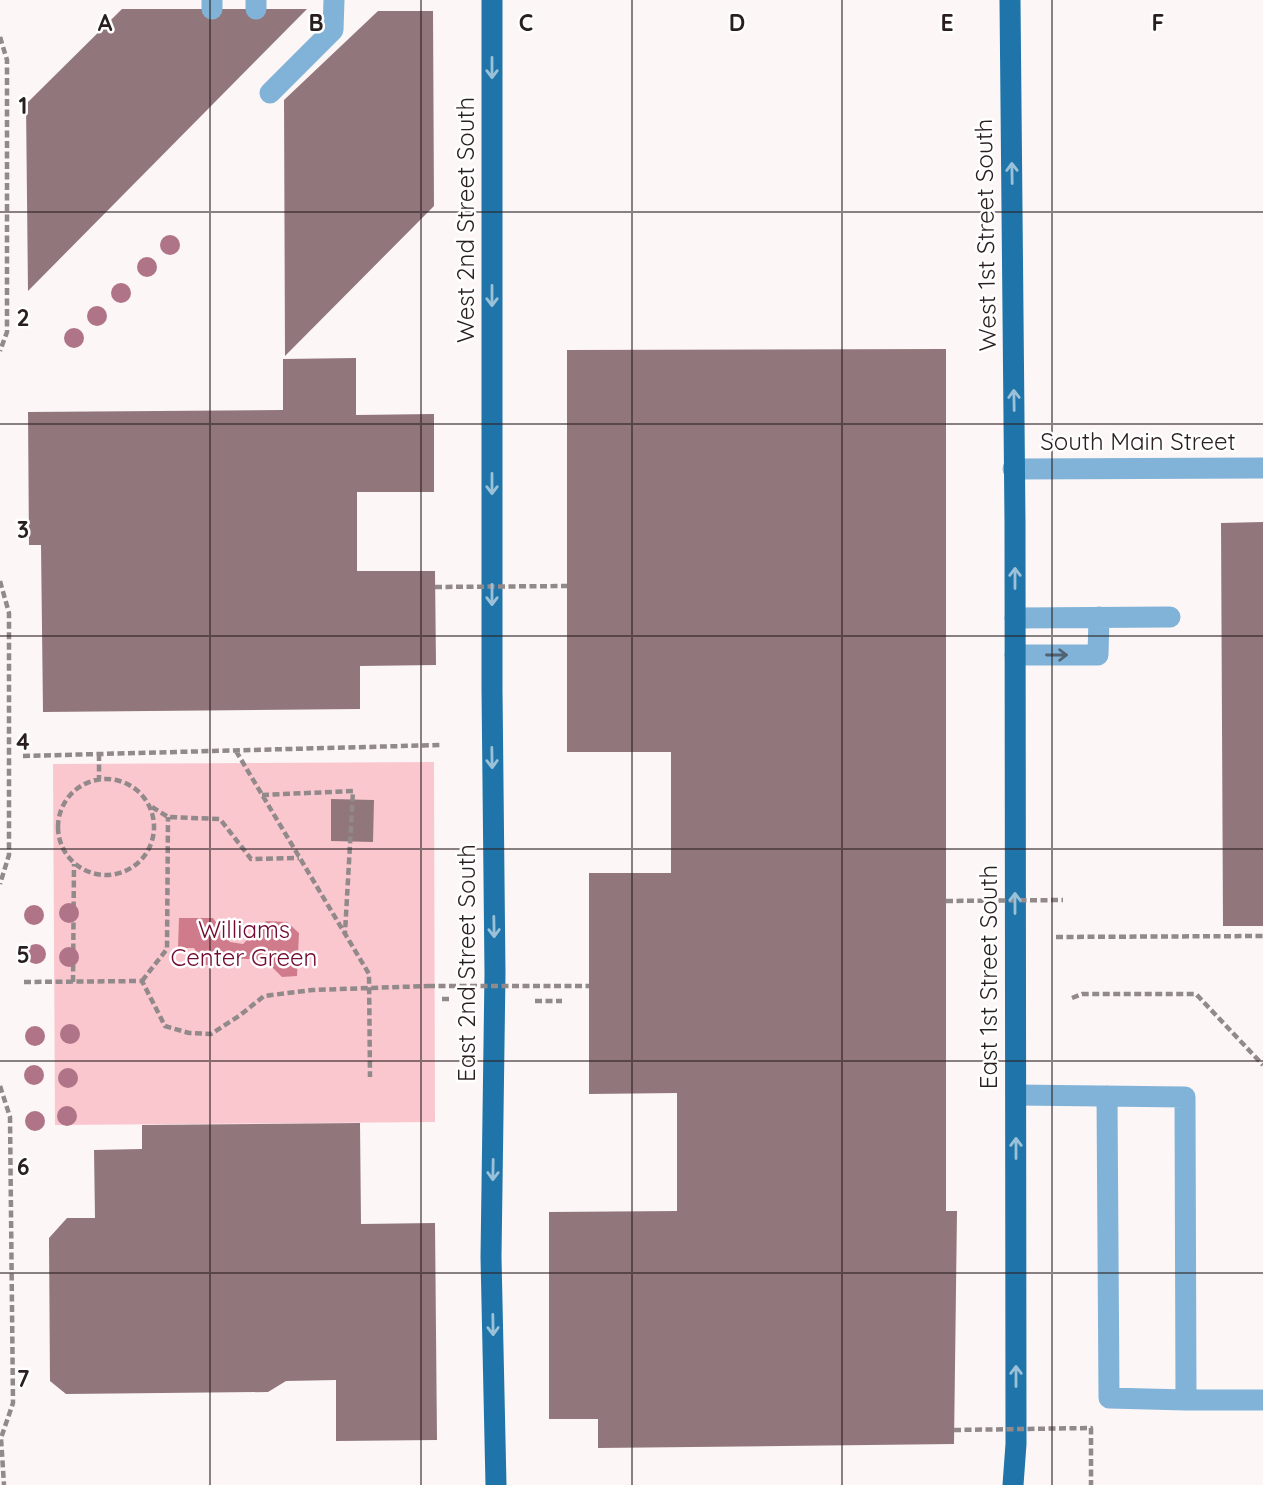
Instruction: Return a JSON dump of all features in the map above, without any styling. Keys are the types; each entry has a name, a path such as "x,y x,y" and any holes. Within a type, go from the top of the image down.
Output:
{"main road":[{"name":"West 2nd Street South","path":"492,0 492,440"},
{"name":"West 1st Street South","path":"1010,0 1013,468"},
{"name":"East 2nd Street South","path":"492,440 495,1000 491,1257 496,1485"},
{"name":"East 1st Street South","path":"1013,468 1016,1095 1016,1444 1013,1485"}],"street":[{"path":"271,93 333,30 334,0"},
{"name":"South Main Street","path":"1013,468 1263,468"},
{"path":"1015,655 1098,655 1099,617"},
{"path":"1015,618 1170,617"},
{"path":"1016,1095 1185,1097 1186,1400"},
{"path":"1107,1096 1110,1398 1263,1400"}],"path":[{"path":"0,37 7,60 7,332 0,351"},
{"path":"0,581 9,613 9,855 0,884"},
{"path":"435,587 567,586"},
{"path":"23,757 440,745"},
{"path":"235,750 369,974 370,1077"},
{"path":"99,754 99,779"},
{"path":"150,806 154,821 153,838 147,853 136,866 121,874 105,876 88,873 74,864 63,851 58,835 58,818 63,804 72,792 85,783 99,779 115,779 129,784 150,806 168,817 220,819 251,859 300,858"},
{"path":"261,794 353,791 345,934"},
{"path":"142,981 167,949 168,817"},
{"path":"73,982 74,864"},
{"path":"946,901 1063,900"},
{"path":"1056,937 1263,936"},
{"path":"24,982 142,981"},
{"path":"142,981 166,1026 189,1033 211,1034 264,996 371,987 589,986"},
{"path":"1072,998 1082,994 1196,994 1263,1065"},
{"path":"442,999 451,999"},
{"path":"535,1001 562,1001"},
{"path":"0,1086 10,1117 13,1403 1,1438 4,1485"},
{"path":"954,1430 1091,1428 1091,1485"}],"green space":[{"name":"Williams Center Green","path":"434,762 435,1122 55,1125 53,764"}],"shaded area":[{"path":"179,918 213,918 230,942 243,944 266,921 287,922 299,933 297,976 282,977 265,960 228,958 215,965 204,965 194,948 178,948"}],"building":[{"path":"122,9 307,9 28,291 26,104"},
{"path":"378,11 433,11 434,206 285,356 284,100"},
{"path":"946,349 946,1211 957,1211 954,1444 598,1448 598,1419 549,1419 549,1212 677,1211 677,1093 589,1094 589,873 671,873 671,752 567,752 567,350"},
{"path":"356,358 356,415 434,414 434,492 357,492 357,571 435,571 436,665 360,666 360,709 43,712 41,545 29,545 28,412 283,410 283,359"},
{"path":"1263,522 1263,926 1223,926 1221,523"},
{"path":"331,799 374,800 373,842 331,841"},
{"path":"360,1123 361,1224 435,1223 437,1440 336,1441 336,1380 286,1381 268,1392 66,1394 50,1381 49,1238 67,1218 95,1218 94,1150 142,1149 142,1125"}]}
